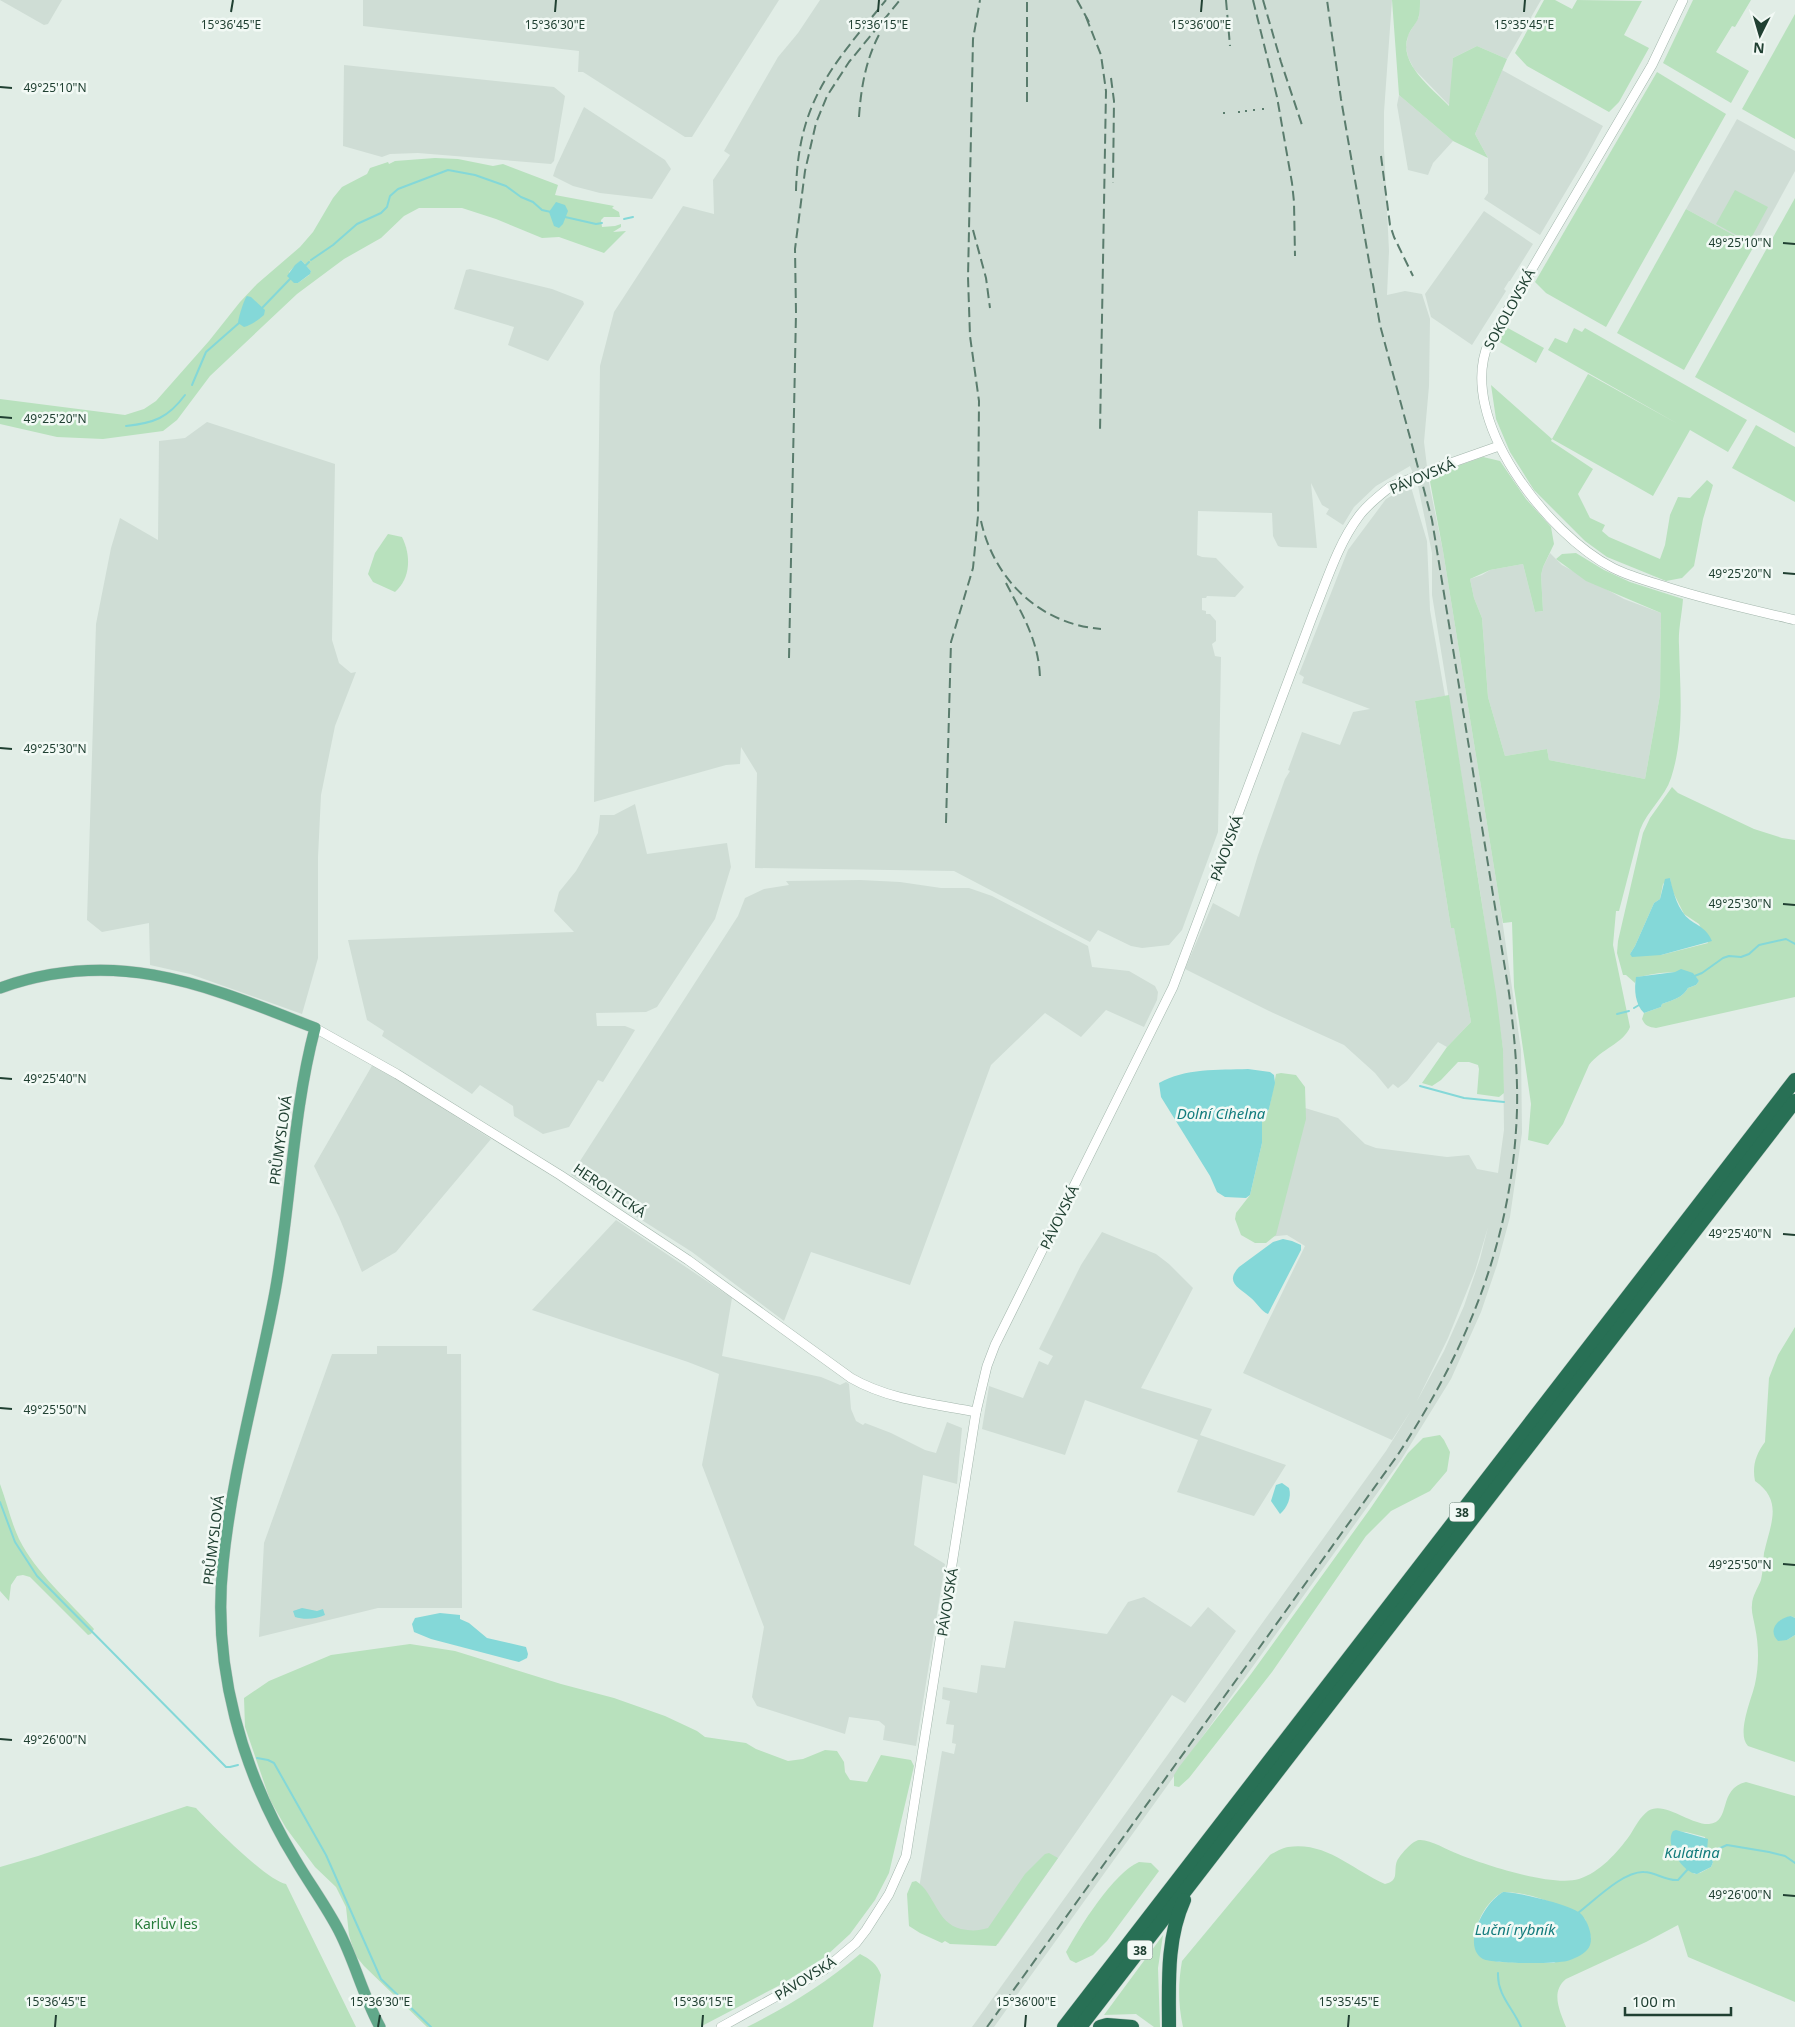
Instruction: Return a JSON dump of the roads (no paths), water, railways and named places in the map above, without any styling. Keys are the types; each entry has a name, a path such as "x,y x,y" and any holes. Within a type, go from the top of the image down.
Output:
{"highway":[{"name":"38","path":"1064,2027 1795,1080"},
{"name":"38","path":"1080,2027 1795,1101"},
{"path":"1169,2027 1170,1952 1173,1934 1182,1905 1199,1873"},
{"path":"1055,2027 1077,2011"},
{"path":"1100,2027 1107,2024 1132,2027"}],"main road":[{"name":"HEROLTICKÁ","path":"0,988 32,978 59,974 112,970 161,975 222,992 316,1028"},
{"name":"PRŮMYSLOVÁ","path":"316,1028 310,1049 295,1139 278,1277 234,1490 222,1566 222,1641 225,1671 247,1761 271,1815 295,1860 317,1892 339,1932 368,2005 380,2027"}],"street":[{"name":"SOKOLOVSKÁ","path":"1683,0 1652,65 1520,287 1484,354 1481,374 1484,402 1499,446 1524,487 1570,538 1612,568 1634,578 1704,598 1795,620"},
{"name":"PÁVOVSKÁ","path":"721,2027 824,1970 856,1943 889,1894 906,1856 976,1412 987,1366 995,1345 1173,987 1314,612 1338,554 1359,516 1390,487 1445,464 1499,446"},
{"name":"HEROLTICKÁ","path":"316,1028 397,1074 560,1175 688,1260 865,1386 883,1393 976,1412"}],"water":[{"path":"556,202 565,205 568,211 563,224 559,228 554,226 549,212"},
{"path":"301,260 311,271 310,274 298,283 294,283 287,276"},
{"path":"247,296 251,297 265,310 262,317 244,327 238,323 241,309"},
{"path":"1670,878 1674,895 1682,912 1705,931 1712,941 1661,955 1632,957 1630,954 1654,903 1660,899 1665,879"},
{"path":"1681,969 1693,973 1699,981 1696,985 1688,988 1677,998 1662,1004 1661,1007 1644,1013 1636,996 1636,977 1675,972"},
{"name":"Dolní Cihelna","path":"1248,1069 1270,1072 1274,1075 1275,1083 1269,1109 1262,1122 1262,1143 1250,1195 1246,1198 1225,1197 1217,1192 1210,1176 1161,1097 1159,1083 1191,1072"},
{"path":"1283,1239 1301,1245 1301,1250 1268,1314 1235,1285 1233,1277 1239,1267 1273,1242"},
{"path":"1282,1483 1289,1488 1290,1495 1287,1506 1280,1514 1271,1501 1276,1485"},
{"path":"302,1608 317,1611 323,1609 325,1615 310,1619 295,1617 293,1611"},
{"path":"440,1613 460,1615 460,1619 469,1623 487,1638 526,1647 527,1658 519,1662 431,1639 414,1632 412,1624 415,1618"},
{"path":"1791,1616 1795,1618 1795,1635 1787,1640 1778,1641 1774,1633 1775,1625 1782,1619"},
{"name":"Kulatina","path":"1676,1830 1708,1839 1707,1850 1713,1862 1711,1867 1697,1874 1686,1869 1676,1857 1671,1843 1673,1831"},
{"name":"Luční rybník","path":"1503,1892 1543,1899 1580,1913 1586,1920 1590,1931 1590,1946 1580,1955 1560,1962 1511,1963 1483,1959 1477,1952 1474,1944 1475,1934 1483,1913 1489,1904"}],"waterway":[{"path":"311,260 333,245 357,224 381,213 387,207 390,196 398,189 448,170 475,175 506,186 521,197 533,202 542,210 551,212"},
{"path":"565,217 596,224 602,223"},
{"path":"624,219 633,217"},
{"path":"305,266 309,262"},
{"path":"262,308 290,279"},
{"path":"192,385 206,352 239,323"},
{"path":"126,426 160,418 173,409 185,395"},
{"path":"1692,977 1702,973 1723,958 1729,956 1741,957 1749,954 1759,945 1786,939 1795,944"},
{"path":"1634,1008 1639,1005"},
{"path":"1617,1014 1629,1011"},
{"path":"1420,1086 1464,1098 1504,1102"},
{"path":"0,1502 15,1542 37,1576 226,1767 238,1765"},
{"path":"257,1758 274,1763 326,1855 381,1979 431,2027"},
{"path":"1707,1854 1727,1845 1785,1856 1795,1863"},
{"path":"1578,1913 1627,1876 1644,1872 1678,1880 1688,1869"},
{"path":"1498,1973 1500,1988 1521,2027"}],"railway":[{"path":"796,191 798,160 803,132 811,108 834,66 886,0"},
{"path":"789,658 796,313 795,249 805,171 816,123 827,96 849,62 900,0"},
{"path":"946,823 951,642 973,568 978,516 979,401 970,336 968,277 973,39 980,0"},
{"path":"1027,0 1027,102"},
{"path":"1077,0 1089,22"},
{"path":"1226,0 1230,46"},
{"path":"1253,0 1277,97 1292,183 1295,256"},
{"path":"1263,0 1302,125"},
{"path":"987,2027 1397,1456 1422,1416 1465,1334 1482,1292 1496,1248 1514,1158 1517,1081 1509,993 1432,520 1380,325 1341,99 1327,0"},
{"path":"1086,17 1101,55 1106,91 1100,432"},
{"path":"859,117 865,73 881,31"},
{"path":"1111,78 1114,101 1113,183"},
{"path":"1381,156 1390,225 1413,276"},
{"path":"973,230 986,278 990,308"},
{"path":"981,521 987,542 997,562 1009,580 1023,595 1040,608 1058,618 1079,625 1101,629"},
{"path":"1006,583 1034,642 1040,681"}],"park label":[{"name":"Karlův les","path":"166,1923"}]}
